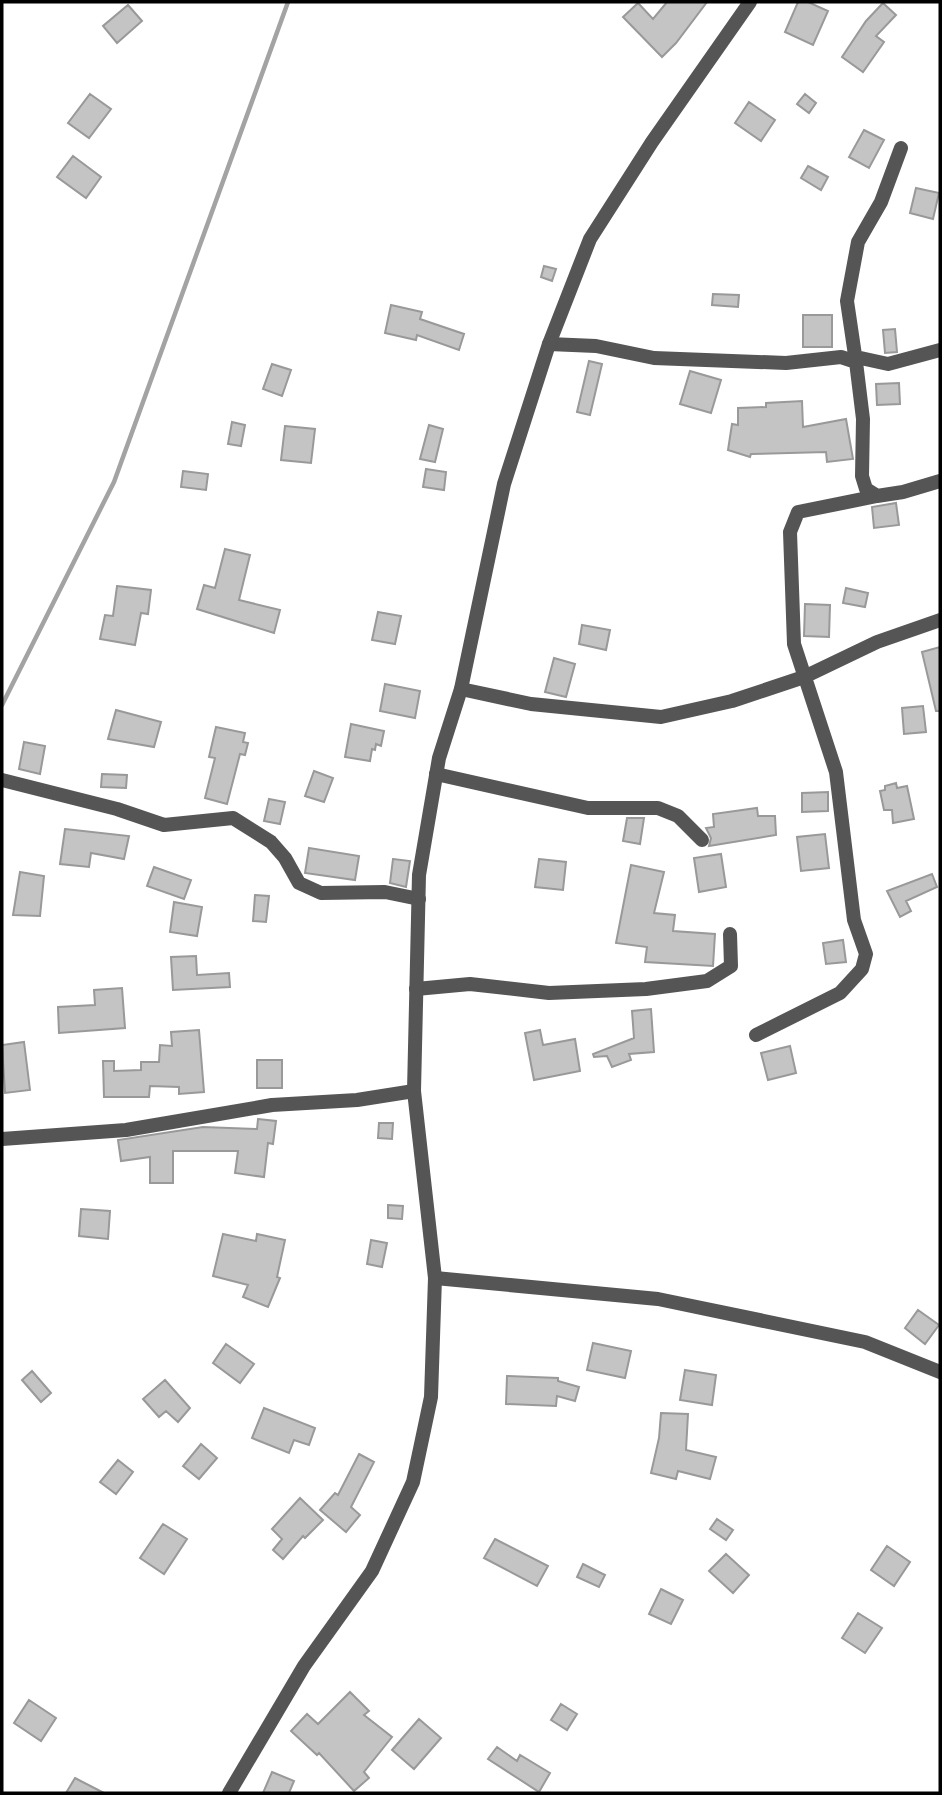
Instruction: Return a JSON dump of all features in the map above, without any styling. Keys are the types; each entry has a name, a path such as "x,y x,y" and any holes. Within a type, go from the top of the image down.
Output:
{"street":[{"path":"229,1793 304,1667 372,1571 413,1482 431,1397 435,1278 414,1091 419,875 436,774 461,688 504,484 549,344 590,239 652,142 750,2"},
{"path":"877,496 866,489 862,476 863,419 847,302 858,242 881,202 901,148"},
{"path":"549,344 596,346 654,358 786,363 841,357 888,364 940,350"},
{"path":"756,1035 840,993 862,969 866,954 854,920 836,772 794,644 790,532 798,512 903,492 940,481"},
{"path":"461,688 531,704 661,717 732,701 804,677 877,642 940,620"},
{"path":"436,774 588,808 658,808 678,816 702,839"},
{"path":"2,780 117,809 164,825 233,818 271,842 285,858 299,883 321,893 385,891 419,899"},
{"path":"416,989 470,984 549,993 646,989 707,981 731,966 730,934"},
{"path":"2,1139 126,1130 272,1105 357,1100 414,1091"},
{"path":"435,1278 658,1299 865,1342 940,1372"}],"building":[{"path":"667,2 707,2 662,57 623,17 638,3 653,19"},
{"path":"798,2 808,2 828,11 813,45 785,32"},
{"path":"883,3 896,15 876,36 884,42 863,72 842,57 866,21"},
{"path":"128,5 142,21 117,43 103,26"},
{"path":"90,94 111,109 89,138 68,123"},
{"path":"805,94 816,103 809,113 797,104"},
{"path":"749,102 775,120 761,141 735,123"},
{"path":"864,130 884,140 869,168 849,157"},
{"path":"73,156 101,177 86,198 57,177"},
{"path":"808,166 828,177 821,190 801,178"},
{"path":"916,188 939,193 933,219 910,213"},
{"path":"544,266 556,269 552,281 541,277"},
{"path":"713,294 739,295 738,307 712,305"},
{"path":"391,305 422,312 420,319 464,334 459,350 417,335 416,340 385,333"},
{"path":"803,315 832,315 832,347 803,347"},
{"path":"895,329 897,352 885,353 883,330"},
{"path":"589,361 602,364 590,415 577,412"},
{"path":"272,364 291,370 282,396 263,389"},
{"path":"690,371 721,380 711,413 680,404"},
{"path":"899,383 900,404 877,405 876,384"},
{"path":"802,401 803,427 846,419 853,459 827,462 826,452 751,454 750,457 728,450 732,424 738,425 738,408"},
{"path":"232,422 245,425 241,446 228,444"},
{"path":"429,425 443,429 435,462 420,459"},
{"path":"285,426 315,429 311,463 281,460"},
{"path":"426,469 446,472 444,490 423,487"},
{"path":"183,471 208,474 206,490 181,487"},
{"path":"896,503 899,525 874,528 872,507"},
{"path":"225,549 250,555 239,600 280,610 274,633 197,609 204,585 215,588"},
{"path":"117,586 151,590 148,614 141,613 135,645 100,639 105,615 113,616"},
{"path":"846,588 868,593 865,607 843,603"},
{"path":"805,604 830,605 829,637 804,636"},
{"path":"378,612 401,616 395,644 372,640"},
{"path":"582,625 610,630 606,650 579,644"},
{"path":"940,647 940,711 936,711 922,652"},
{"path":"554,658 575,664 566,697 545,692"},
{"path":"385,684 420,691 415,718 380,711"},
{"path":"923,706 926,732 904,734 902,708"},
{"path":"116,710 161,722 154,747 108,739"},
{"path":"351,724 384,731 381,746 376,744 375,750 372,749 370,761 345,757"},
{"path":"216,727 245,733 243,742 248,743 245,755 240,754 227,804 205,798 215,758 209,757"},
{"path":"24,742 45,746 40,774 19,769"},
{"path":"314,771 333,778 324,802 305,796"},
{"path":"102,774 127,775 126,788 101,787"},
{"path":"896,783 897,788 907,786 914,819 893,823 892,810 884,810 880,791 885,790 885,786"},
{"path":"828,792 828,811 802,812 802,793"},
{"path":"269,799 285,802 280,824 264,821"},
{"path":"757,808 758,816 775,816 776,835 709,846 711,838 706,828 714,827 713,814"},
{"path":"627,818 644,818 640,844 623,841"},
{"path":"65,829 129,836 124,859 91,853 89,867 60,864"},
{"path":"825,834 829,868 801,871 797,837"},
{"path":"309,848 359,856 355,880 305,873"},
{"path":"721,854 726,887 699,892 694,858"},
{"path":"393,859 410,861 406,887 390,883"},
{"path":"539,859 566,862 563,890 535,887"},
{"path":"631,865 664,872 654,913 675,915 673,931 715,934 713,966 645,962 647,947 616,943"},
{"path":"154,867 191,880 184,899 147,886"},
{"path":"20,872 44,876 40,916 13,915"},
{"path":"932,874 937,887 906,901 911,911 900,917 887,891"},
{"path":"255,895 269,896 266,922 253,921"},
{"path":"174,902 202,907 197,936 170,932"},
{"path":"843,940 846,962 826,964 823,943"},
{"path":"196,956 197,975 229,973 230,987 173,990 171,957"},
{"path":"122,988 125,1028 59,1033 58,1007 95,1005 94,990"},
{"path":"651,1009 654,1052 629,1054 631,1060 612,1067 607,1056 594,1057 593,1054 634,1038 632,1011"},
{"path":"199,1030 204,1092 179,1094 179,1087 150,1086 149,1097 104,1097 103,1061 114,1061 114,1071 141,1070 141,1062 159,1062 160,1045 172,1046 171,1032"},
{"path":"540,1030 543,1045 575,1039 580,1071 534,1080 525,1033"},
{"path":"24,1042 30,1090 5,1093 2,1045"},
{"path":"790,1046 796,1073 768,1080 761,1053"},
{"path":"257,1060 282,1060 282,1088 257,1088"},
{"path":"258,1119 276,1121 273,1144 268,1143 264,1177 235,1173 238,1151 173,1151 173,1183 150,1183 150,1157 121,1161 118,1140 203,1127 257,1129"},
{"path":"379,1123 393,1123 392,1139 378,1138"},
{"path":"388,1205 403,1206 402,1219 388,1218"},
{"path":"81,1209 110,1211 108,1239 79,1236"},
{"path":"223,1234 256,1241 257,1234 285,1240 277,1277 280,1278 268,1307 243,1297 248,1285 213,1276"},
{"path":"371,1240 387,1243 382,1267 367,1264"},
{"path":"918,1310 939,1325 925,1344 905,1328"},
{"path":"593,1343 631,1351 625,1378 587,1370"},
{"path":"226,1344 254,1364 240,1383 213,1363"},
{"path":"685,1370 716,1375 712,1405 680,1400"},
{"path":"32,1371 51,1393 41,1402 22,1380"},
{"path":"507,1376 558,1378 558,1381 579,1387 575,1401 557,1396 556,1406 506,1404"},
{"path":"165,1380 190,1408 178,1422 166,1411 159,1417 143,1399"},
{"path":"264,1408 315,1428 309,1445 294,1440 289,1453 252,1438"},
{"path":"661,1413 688,1414 686,1450 716,1457 710,1479 678,1471 676,1479 651,1473 659,1438"},
{"path":"201,1444 217,1458 199,1479 183,1466"},
{"path":"359,1454 374,1462 351,1507 360,1515 346,1532 320,1510 335,1493 338,1495"},
{"path":"118,1460 133,1472 116,1494 100,1482"},
{"path":"300,1498 323,1520 305,1538 303,1536 283,1559 273,1550 282,1539 272,1529"},
{"path":"717,1519 733,1530 726,1540 710,1529"},
{"path":"163,1524 187,1539 164,1574 140,1558"},
{"path":"495,1539 548,1566 537,1586 484,1558"},
{"path":"887,1546 910,1562 894,1586 871,1570"},
{"path":"726,1554 749,1575 733,1593 709,1571"},
{"path":"583,1564 605,1575 599,1587 577,1577"},
{"path":"661,1589 683,1600 671,1624 649,1614"},
{"path":"858,1613 882,1628 865,1653 842,1638"},
{"path":"350,1692 369,1711 364,1715 392,1737 364,1772 369,1778 354,1791 319,1753 317,1755 291,1731 307,1714 318,1724"},
{"path":"29,1700 56,1718 41,1741 14,1723"},
{"path":"561,1704 577,1714 567,1730 551,1720"},
{"path":"419,1719 441,1738 414,1769 392,1750"},
{"path":"497,1747 517,1761 520,1755 550,1773 539,1792 488,1759"},
{"path":"272,1772 294,1781 289,1793 263,1793"},
{"path":"75,1778 104,1793 66,1793"}],"waterway":[{"path":"2,705 114,482 288,2"}]}
